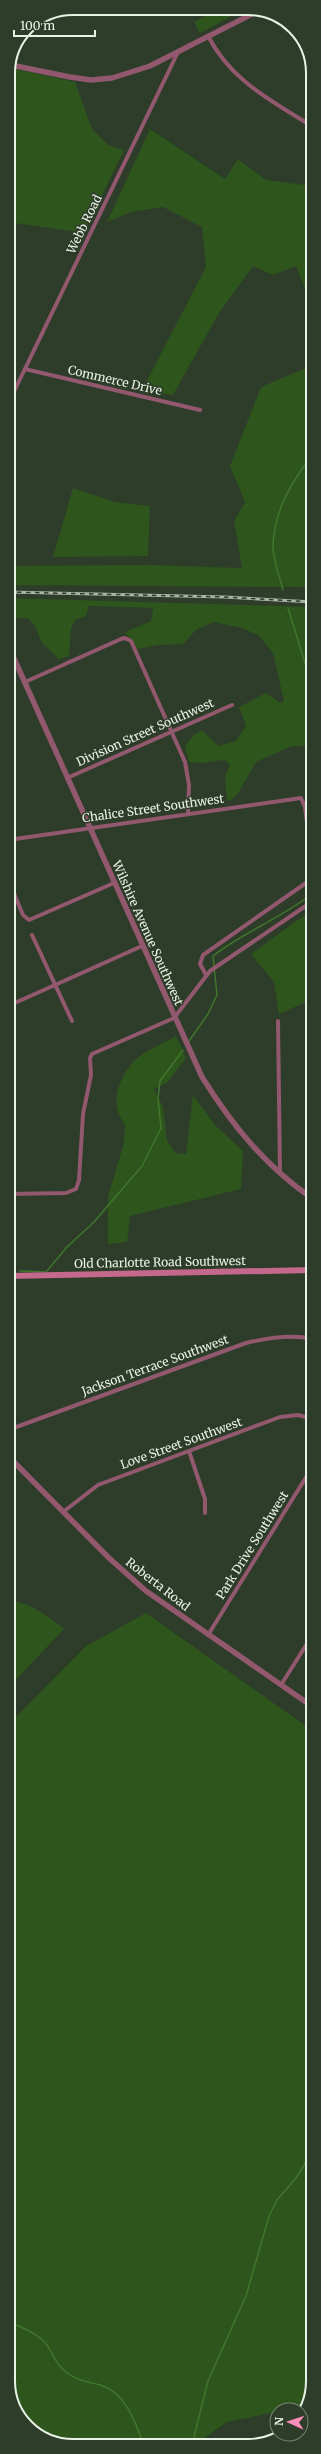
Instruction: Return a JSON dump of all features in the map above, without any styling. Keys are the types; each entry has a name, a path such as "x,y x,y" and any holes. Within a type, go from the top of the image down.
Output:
{"main road":[{"name":"Old Charlotte Road Southwest","path":"15,1276 306,1270"}],"street":[{"path":"16,66 70,77 106,79 150,66 250,15"},
{"path":"208,36 216,51 234,74 258,93 306,123"},
{"name":"Webb Road","path":"15,390 178,52"},
{"name":"Commerce Drive","path":"26,369 200,410"},
{"path":"25,682 125,638 135,646 188,771 188,813"},
{"name":"Wilshire Avenue Southwest","path":"15,660 199,1071 220,1106 243,1136 280,1174 306,1194"},
{"name":"Division Street Southwest","path":"67,778 232,705"},
{"name":"Chalice Street Southwest","path":"15,839 89,827 300,798 305,807 306,815"},
{"path":"15,896 23,916 29,920 114,883"},
{"path":"206,975 200,964 203,955 306,883"},
{"path":"15,1194 66,1193 76,1189 79,1180 83,1114 91,1075 90,1058 99,1051 174,1018 210,971 306,906"},
{"path":"32,935 72,1021"},
{"path":"15,1003 142,946"},
{"path":"278,1020 280,1174"},
{"name":"Jackson Terrace Southwest","path":"15,1427 246,1343 263,1339 293,1337 306,1338"},
{"name":"Love Street Southwest","path":"63,1512 98,1485 280,1417 298,1415 306,1417"},
{"path":"189,1451 205,1498 205,1514"},
{"name":"Roberta Road","path":"15,1463 127,1574 208,1635 306,1702"},
{"name":"Park Drive Southwest","path":"208,1635 306,1477"},
{"path":"281,1685 306,1645"}],"green space":[{"path":"207,15 234,15 200,33 194,22"},
{"path":"15,69 75,82 92,129 108,145 124,150 84,233 15,223"},
{"path":"150,129 225,179 238,159 266,180 306,185 306,291 296,266 273,275 253,266 219,313 173,395 142,390 206,267 202,227 163,207 131,212 107,222"},
{"path":"306,368 306,587 15,585 15,566 148,565 242,568 234,521 245,502 230,466 261,387"},
{"path":"73,488 115,502 150,506 148,556 53,557"},
{"path":"15,598 306,607 306,746 292,746 256,762 237,795 227,802 225,776 230,765 224,760 201,763 189,762 185,746 194,735 202,730 218,746 236,741 246,726 239,707 266,693 280,703 284,701 273,653 258,635 242,628 213,622 196,630 183,644 158,645 138,649 125,632 151,621 153,608 89,606 86,616 75,620 71,629 69,656 59,659 42,643 35,626 28,618 15,618"},
{"path":"306,914 306,1002 279,1014 274,982 251,954"},
{"path":"176,1036 186,1058 167,1083 154,1089 163,1107 167,1140 175,1153 186,1154 193,1095 215,1125 243,1151 241,1189 130,1216 127,1242 108,1244 108,1196 124,1143 125,1124 117,1108 116,1100 120,1082 129,1067 139,1056"},
{"path":"15,1602 38,1610 64,1629 15,1681"},
{"path":"146,1613 306,1726 305,2392 302,2402 269,2402 269,2414 227,2422 203,2439 73,2439 54,2436 38,2427 29,2419 19,2403 16,2392 15,1718 86,1646"}],"waterway":[{"path":"283,590 273,548 276,522 291,486 306,464"},
{"path":"288,608 306,666"},
{"path":"189,1041 208,1014 217,995 213,956 225,947 289,910 306,898"},
{"path":"20,1271 46,1272 67,1247 94,1222 142,1166 161,1128 158,1099 160,1081 183,1050"},
{"path":"194,2439 208,2381 246,2296 269,2216 277,2200 296,2178 306,2162"},
{"path":"15,2324 39,2337 47,2345 60,2366 70,2375 103,2386 118,2396 134,2419 142,2439"}],"railway":[{"path":"15,592 225,597 306,602"}]}
